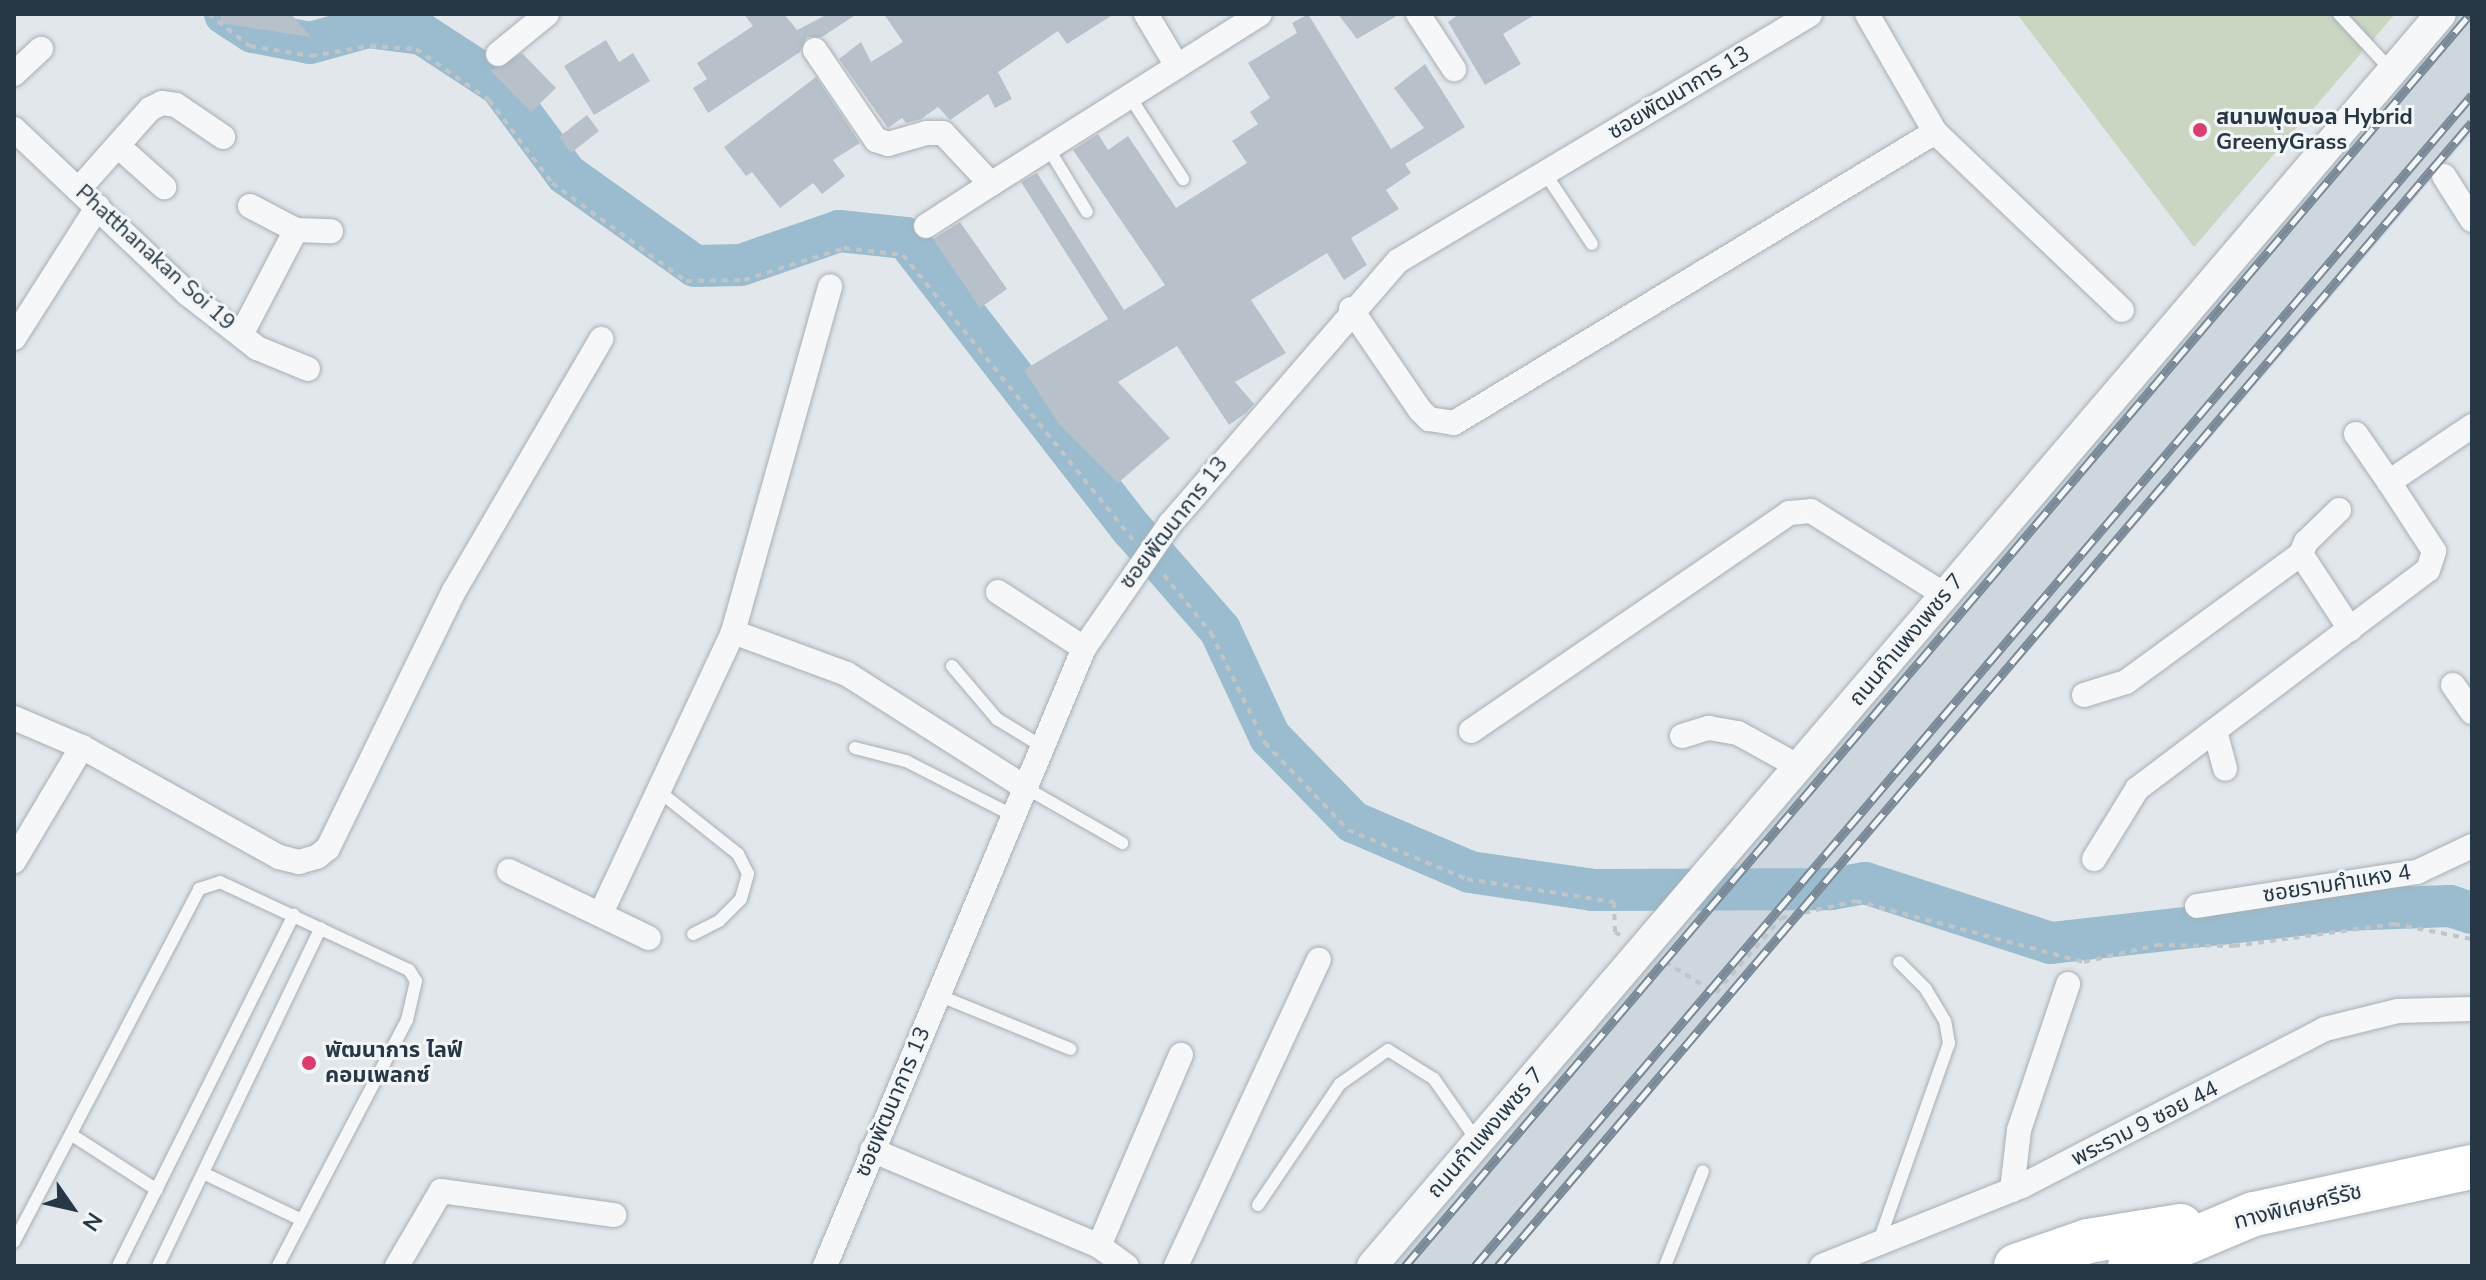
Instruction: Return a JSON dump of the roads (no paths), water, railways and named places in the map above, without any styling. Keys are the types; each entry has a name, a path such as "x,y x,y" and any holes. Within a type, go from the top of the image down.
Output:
{"highway":[{"name":"ทางพิเศษศรีรัช","path":"2130,1266 2254,1214 2472,1167"},
{"path":"2016,1266 2088,1241 2254,1214"},
{"path":"2179,1266 2254,1214"}],"street":[{"path":"498,54 547,14"},
{"path":"1146,14 1177,66"},
{"path":"926,226 1050,151 1260,14"},
{"path":"1418,14 1454,69"},
{"name":"ซอยพัฒนาการ 13","path":"825,1266 1084,648 1146,554 1351,309 1418,247 1810,14"},
{"path":"1867,14 1935,132 2122,310"},
{"name":"ถนนกำแพงเพชร 7","path":"1372,1266 2441,14"},
{"path":"14,74 41,49"},
{"path":"815,50 876,140 888,144 926,133 943,133 991,184"},
{"path":"78,190 162,103 176,105 223,137"},
{"name":"Phatthanakan Soi 19","path":"14,129 188,294 241,335 308,369"},
{"path":"1351,309 1420,410 1429,419 1454,423 1935,132"},
{"path":"118,146 164,187"},
{"path":"2444,176 2472,220"},
{"path":"14,338 98,206"},
{"path":"250,206 296,230 331,231"},
{"path":"241,335 296,230"},
{"path":"602,911 733,632 830,286"},
{"path":"14,718 82,747 279,857 299,862 328,848 454,591 601,339"},
{"path":"2389,482 2472,426"},
{"path":"2094,859 2137,789 2350,629 2434,561 2434,551 2356,434"},
{"path":"2084,695 2126,682 2301,554 2306,542 2339,510"},
{"path":"1471,731 1789,513 1811,511 1945,595"},
{"path":"2301,554 2350,629"},
{"path":"998,592 1084,648"},
{"path":"733,632 847,674 1026,788"},
{"path":"2453,685 2472,712"},
{"path":"1682,736 1709,728 1738,733 1799,767"},
{"path":"2215,731 2225,769"},
{"path":"14,861 82,747"},
{"name":"ซอยรามคำแหง 4","path":"2197,906 2417,872 2472,846"},
{"path":"509,871 602,911 649,938"},
{"path":"1176,1266 1319,960"},
{"path":"2012,1190 2019,1130 2068,984"},
{"name":"พระราม 9 ซอย 44","path":"1822,1266 2012,1190 2325,1029 2398,1011 2472,1009"},
{"path":"1099,1246 1181,1055"},
{"path":"872,1150 1099,1246 1127,1266"},
{"path":"397,1266 441,1191 614,1215"}],"lane":[{"path":"2339,14 2392,71"},
{"path":"1130,97 1183,179"},
{"path":"1050,151 1087,212"},
{"path":"1545,173 1592,244"},
{"path":"952,666 997,719 1043,747"},
{"path":"855,748 906,761 1014,816"},
{"path":"1026,788 1122,843"},
{"path":"660,792 738,854 748,874 741,899 719,921 693,934"},
{"path":"14,1242 199,889 226,884 409,970 417,993 278,1266"},
{"path":"118,1266 294,915"},
{"path":"158,1266 321,928"},
{"path":"1878,1244 1949,1043 1945,1021 1932,999 1899,962"},
{"path":"938,995 1070,1049"},
{"path":"1258,1205 1340,1084 1388,1050 1434,1079 1478,1142"},
{"path":"72,1135 157,1190"},
{"path":"1665,1266 1703,1171"},
{"path":"205,1174 302,1220"}],"waterway":[{"path":"225,14 253,32 310,43 368,27 422,34 500,85 566,174 695,266 741,265 839,231 906,238 1132,529 1220,630 1270,737 1353,822 1470,872 1593,890 1831,889 1865,883 2051,943 2343,910 2450,906 2472,913"}],"railway":[{"path":"1405,1266 2470,14"},
{"path":"1475,1266 2472,95"},
{"path":"1498,1266 2472,122"}],"place":[{"name":"สนามฟุตบอล Hybrid GreenyGrass","path":"2200,130"},
{"name":"พัฒนาการ ไลฟ์ คอมเพลกซ์","path":"309,1063"}]}
